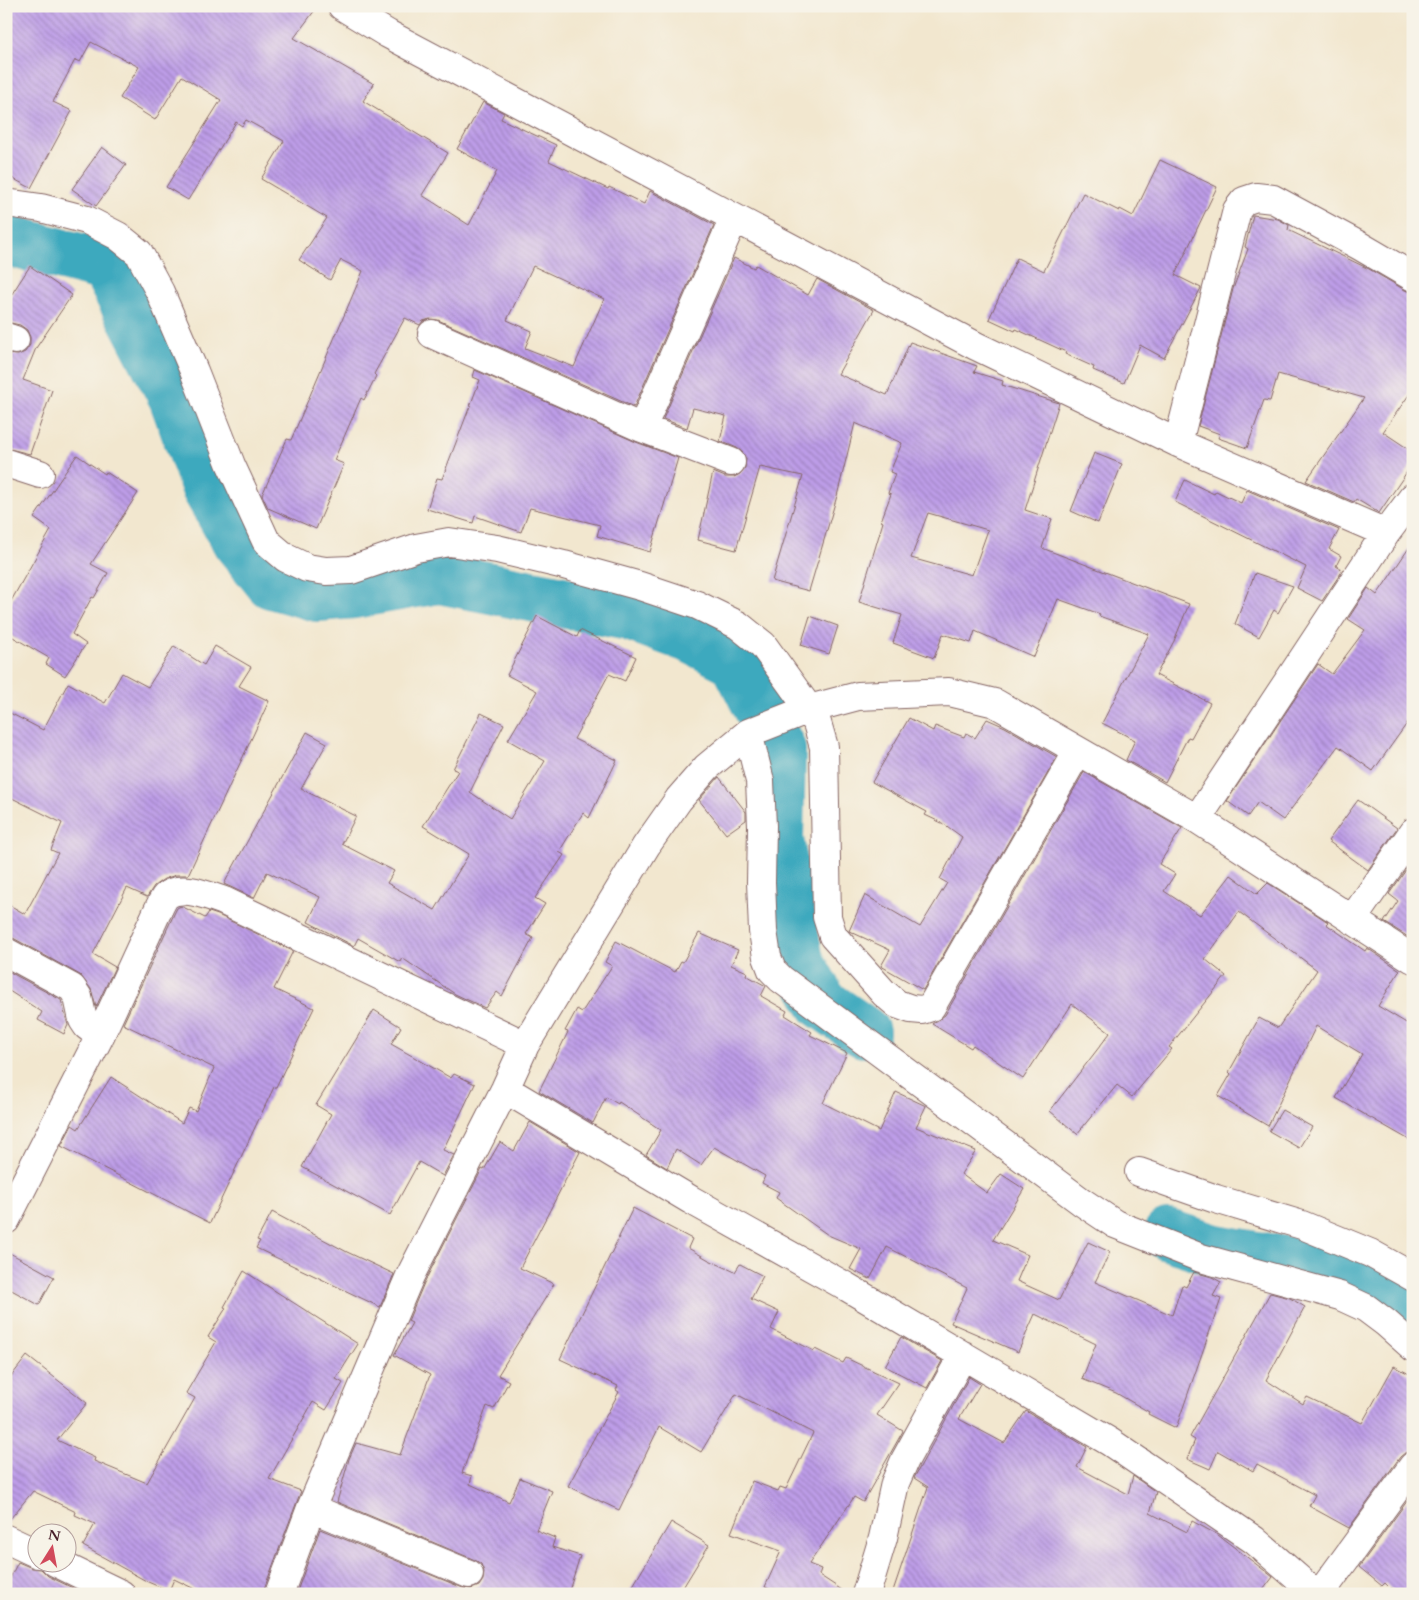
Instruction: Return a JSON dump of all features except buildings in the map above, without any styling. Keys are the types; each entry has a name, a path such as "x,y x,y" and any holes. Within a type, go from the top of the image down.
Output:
{"street":[{"path":"342,6 388,34 976,346 1178,443 1386,533"},
{"path":"1178,443 1237,210 1244,201 1256,197 1274,199 1413,277"},
{"path":"6,203 41,208 87,220 118,236 139,253 160,292 231,465 266,541 286,558 307,568 326,571 350,570 416,548 449,542 497,549 640,586 697,605 738,625 763,645 805,710 817,723 824,747 827,917 833,936 884,993 897,1004 911,1009 922,1010 931,1007 1078,750"},
{"path":"642,428 734,218"},
{"path":"432,334 642,428 732,462"},
{"path":"6,463 40,474"},
{"path":"1198,820 1386,533 1413,496"},
{"path":"278,1594 350,1414 410,1276 505,1089 524,1045 646,846 679,799 707,767 752,731 805,710 858,696 949,692 995,703 1198,820 1413,959"},
{"path":"752,731 760,782 762,826 761,882 766,948 772,970 781,979 1082,1202 1115,1224 1201,1258 1340,1296 1366,1308 1413,1347"},
{"path":"1352,920 1413,832"},
{"path":"6,1220 100,1036 158,910 167,896 179,891 195,892 224,901 524,1045"},
{"path":"6,952 72,988 78,997 83,1020 100,1036"},
{"path":"505,1089 691,1200 847,1287 1110,1442 1188,1493 1254,1540 1316,1594"},
{"path":"1139,1172 1216,1199 1302,1225 1370,1252 1413,1277"},
{"path":"867,1593 884,1538 898,1475 963,1355"},
{"path":"1320,1594 1413,1466"},
{"path":"311,1508 470,1574"},
{"path":"6,1539 28,1549"},
{"path":"75,1572 120,1594"}],"waterway":[{"path":"6,240 106,266 174,397 207,488 238,542 271,583 317,596 354,593 439,578 629,615 692,638 735,660 780,749 778,838 798,961 822,1003 864,1032"},
{"path":"1168,1235 1215,1250 1297,1264 1389,1300 1413,1324"}]}
